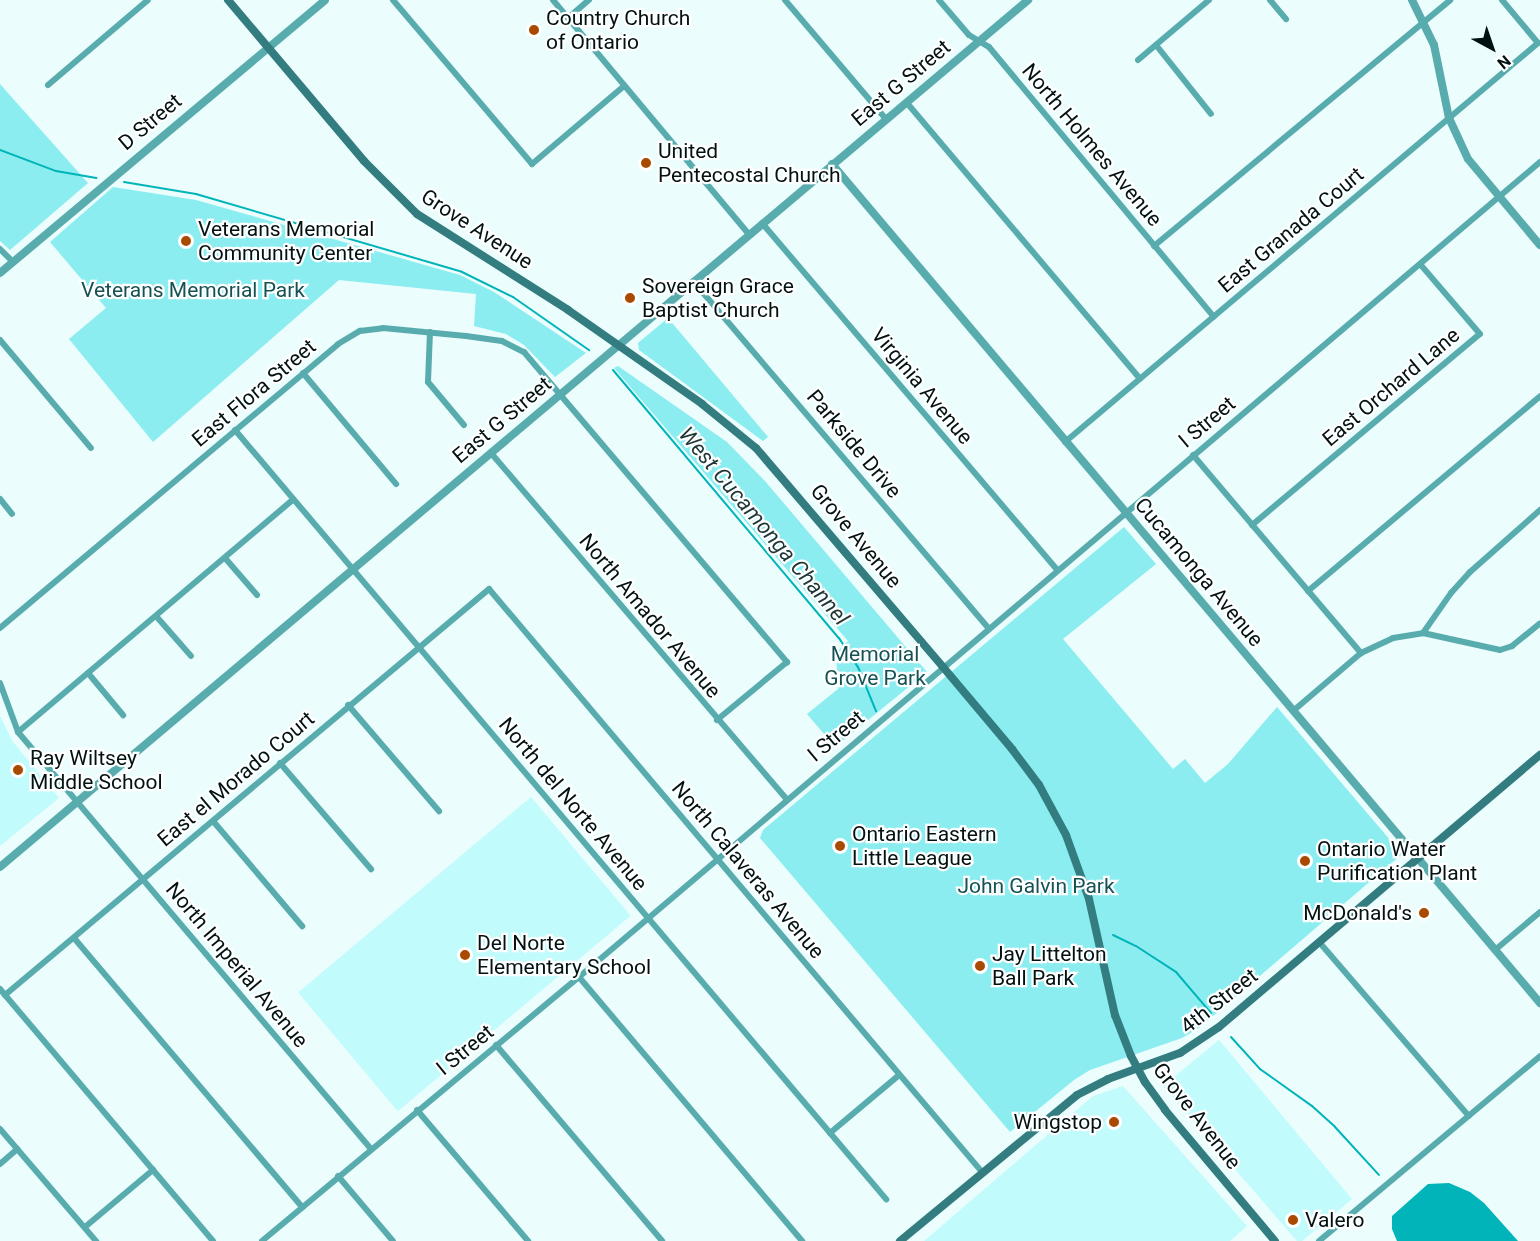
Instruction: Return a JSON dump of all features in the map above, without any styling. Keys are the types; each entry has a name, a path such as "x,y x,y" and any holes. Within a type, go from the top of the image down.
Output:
{"main road":[{"name":"Grove Avenue","path":"228,0 377,176 417,214 452,239 511,272 702,404 756,448 943,667 1039,785 1066,835 1089,899 1115,1015 1138,1069 1165,1110 1275,1241"},
{"name":"4th Street","path":"900,1241 1077,1095 1095,1084 1180,1053 1222,1024 1540,755"}],"street":[{"path":"48,85 148,0"},
{"name":"D Street","path":"0,273 325,0"},
{"path":"393,0 532,164 624,86"},
{"path":"553,0 748,234"},
{"path":"568,18 589,0"},
{"path":"785,0 886,118"},
{"name":"North Holmes Avenue","path":"939,0 969,35 989,47 1214,317"},
{"name":"East G Street","path":"0,867 1028,0"},
{"path":"1138,60 1209,0"},
{"path":"1270,0 1286,19"},
{"path":"1412,0 1434,45 1449,118 1468,159 1540,245"},
{"path":"1154,246 1450,0"},
{"name":"East Granada Court","path":"1065,442 1538,43 1502,0"},
{"path":"1155,45 1211,114"},
{"path":"907,103 1140,379"},
{"name":"I Street","path":"265,1240 338,1176 579,977 786,799 1540,162"},
{"name":"Cucamonga Avenue","path":"832,164 1540,1003"},
{"name":"Virginia Avenue","path":"762,223 1057,570"},
{"path":"0,249 13,262"},
{"name":"East Orchard Lane","path":"1252,525 1480,334 1420,264"},
{"name":"Parkside Drive","path":"693,281 989,629"},
{"name":"East Flora Street","path":"0,628 303,373 360,331 383,328 502,341 524,352 787,662 717,720"},
{"path":"430,332 428,381 464,425"},
{"path":"0,340 91,448"},
{"path":"303,373 396,484"},
{"path":"1308,591 1540,396"},
{"name":"North del Norte Avenue","path":"236,430 886,1199"},
{"name":"North Amador Avenue","path":"491,453 786,799"},
{"path":"1193,455 1361,653"},
{"path":"0,499 12,514"},
{"path":"18,732 293,500"},
{"path":"1423,633 1451,593 1470,572 1540,510"},
{"path":"225,558 257,595"},
{"name":"East el Morado Court","path":"5,995 489,589"},
{"name":"North Calaveras Avenue","path":"489,589 982,1172"},
{"path":"156,615 191,656"},
{"path":"1293,711 1361,653 1393,638 1423,633 1500,650 1512,646 1540,623"},
{"path":"88,673 123,715"},
{"name":"North Imperial Avenue","path":"0,683 18,732 371,1149"},
{"path":"348,705 439,811"},
{"path":"280,763 371,869"},
{"path":"213,821 302,926"},
{"path":"1494,950 1540,912"},
{"path":"74,938 302,1207"},
{"path":"1320,943 1469,1116"},
{"path":"579,977 802,1241"},
{"path":"0,989 213,1241"},
{"path":"496,1045 662,1241"},
{"path":"1319,1241 1540,1056"},
{"path":"830,1133 899,1075"},
{"path":"417,1110 528,1241"},
{"path":"0,1129 96,1241"},
{"path":"0,1164 17,1149"},
{"path":"85,1227 153,1170"},
{"path":"338,1176 393,1241"}],"shaded area":[{"name":"Ray Wiltsey Middle School","path":"0,716 13,742 59,798 0,846"},
{"name":"Del Norte Elementary School","path":"531,797 631,916 398,1111 298,992"},
{"path":"1219,1040 1352,1199 1302,1241 1297,1241 1163,1086"},
{"path":"1123,1086 1247,1226 1230,1241 924,1241 1093,1096"},
{"path":"1449,1183 1470,1192 1484,1203 1518,1241 1397,1241 1392,1229 1392,1216 1428,1184"}],"green space":[{"path":"0,84 88,183 10,250 0,241"},
{"name":"Veterans Memorial Park","path":"113,187 196,200 460,275 494,292 586,353 555,377 524,345 506,334 474,326 476,294 339,280 153,442 69,339 106,308 50,242"},
{"path":"668,318 768,437 763,441 639,350 638,343"},
{"name":"Memorial Grove Park","path":"618,366 727,442 765,481 927,672 835,747 807,714 838,689 836,653 848,641 614,368"},
{"name":"John Galvin Park","path":"1124,527 1156,564 1063,639 1173,769 1185,759 1205,783 1228,764 1277,707 1402,854 1199,1028 1182,1038 1090,1070 1074,1080 1010,1132 760,838 763,830"}],"waterway":[{"name":"West Cucamonga Channel","path":"0,150 56,171 96,178"},
{"name":"West Cucamonga Channel","path":"124,182 196,194 462,272 513,297 589,350"},
{"name":"West Cucamonga Channel","path":"613,370 839,638 858,667 876,711"},
{"name":"West Cucamonga Channel","path":"1113,935 1136,946 1176,972 1211,1013"},
{"path":"1231,1037 1260,1069 1312,1106 1335,1127 1379,1175"}],"place":[{"name":"Country Church of Ontario","path":"534,30"},
{"name":"United Pentecostal Church","path":"646,163"},
{"name":"Veterans Memorial Community Center","path":"186,241"},
{"name":"Sovereign Grace Baptist Church","path":"630,298"},
{"name":"Ray Wiltsey Middle School","path":"18,770"},
{"name":"Ontario Eastern Little League","path":"840,846"},
{"name":"Ontario Water Purification Plant","path":"1305,861"},
{"name":"McDonald's","path":"1424,913"},
{"name":"Del Norte Elementary School","path":"465,955"},
{"name":"Jay Littelton Ball Park","path":"980,966"},
{"name":"Wingstop","path":"1114,1122"},
{"name":"Valero","path":"1293,1220"}]}
